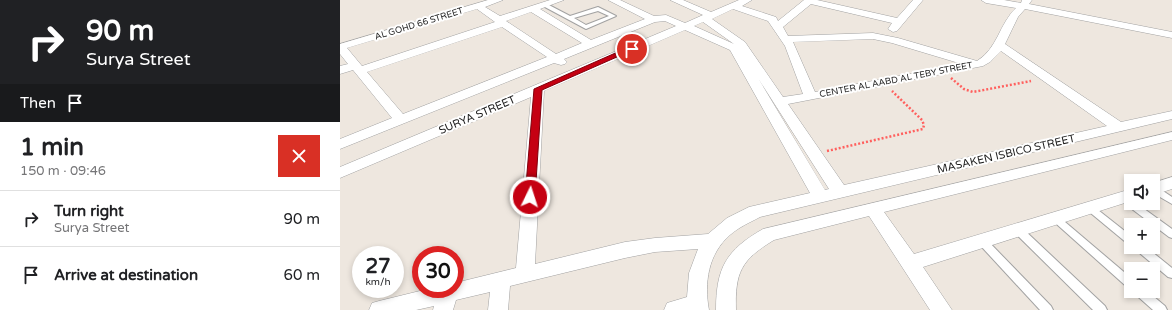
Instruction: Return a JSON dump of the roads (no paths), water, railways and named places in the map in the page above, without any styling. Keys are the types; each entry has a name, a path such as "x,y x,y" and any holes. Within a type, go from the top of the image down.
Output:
{"street":[{"name":"AL GOHD 66 STREET","path":"340,47 498,0"},
{"path":"340,70 358,68 501,21 559,0"},
{"path":"613,0 654,19"},
{"path":"675,0 707,17 742,44 840,192"},
{"name":"SURYA STREET","path":"340,173 747,0"},
{"path":"886,38 918,0"},
{"path":"986,0 1026,3 1172,35"},
{"path":"777,27 810,1 899,22"},
{"name":"CENTER AL AABD AL TEBY STREET","path":"780,102 979,64 989,59 996,52 1013,17 1026,3"},
{"path":"478,6 577,72"},
{"path":"733,6 769,18 777,27 790,46 810,96"},
{"path":"532,9 592,44"},
{"path":"340,144 654,19 671,19 734,48 821,197"},
{"path":"785,39 860,35 886,38 979,64"},
{"path":"999,45 1120,128"},
{"path":"340,47 358,68 406,117 429,135"},
{"path":"525,275 538,89"},
{"name":"MASAKEN ISBICO STREET","path":"713,241 732,224 755,212 1172,115"},
{"name":"MASAKEN ISBICO STREET","path":"726,310 725,285 733,263 749,246 769,234 1172,136"},
{"path":"1160,187 1172,183"},
{"path":"910,262 1124,198"},
{"path":"873,209 942,310"},
{"path":"383,310 445,302 501,280 625,250 662,245 713,241"},
{"path":"674,310 698,307 698,270 713,241"},
{"path":"498,310 501,280"}],"lane":[{"path":"545,5 570,18 586,26 614,16 598,9 570,18"},
{"path":"1160,193 1172,201"},
{"path":"1090,208 1124,235"},
{"path":"1143,210 1172,234"},
{"path":"1055,218 1124,278"},
{"path":"1018,230 1102,310"},
{"path":"982,241 1047,310"},
{"path":"1148,254 1172,274"},
{"path":"1147,298 1161,310"}]}
